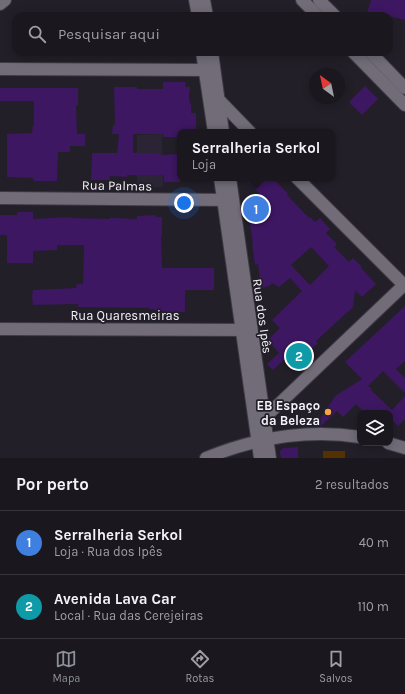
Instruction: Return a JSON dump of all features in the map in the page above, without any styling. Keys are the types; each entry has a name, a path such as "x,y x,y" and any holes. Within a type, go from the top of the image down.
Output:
{"street":[{"path":"0,4 5,0"},
{"path":"195,0 197,12"},
{"path":"204,0 206,12"},
{"path":"302,0 314,12"},
{"path":"319,0 331,12"},
{"path":"204,56 210,70"},
{"path":"212,56 210,70 214,101 214,129"},
{"path":"358,56 404,97"},
{"path":"373,56 404,97"},
{"path":"0,70 210,70"},
{"path":"214,101 222,129"},
{"path":"214,101 247,129"},
{"name":"Rua dos Ipês","path":"221,181 228,200 262,440 270,458"},
{"name":"Rua dos Ipês","path":"228,200 230,181"},
{"path":"259,423 405,285 300,181"},
{"name":"Rua Palmas","path":"0,198 228,200"},
{"name":"Rua Quaresmeiras","path":"0,329 246,330"},
{"path":"206,458 238,446 288,436 330,434 357,438"},
{"name":"Rua dos Ipês","path":"260,458 262,440"},
{"path":"393,444 405,448"}],"shaded area":[{"path":"162,134 163,187 137,187 137,135"},
{"path":"323,451 345,451 345,458 323,458"}],"building":[{"path":"371,0 405,0 405,20 393,17 393,12 367,12"},
{"path":"163,82 186,82 185,87 190,87 189,95 191,113 196,113 196,129 177,129 177,137 163,137 163,134 133,134 133,153 159,153 159,155 177,154 177,181 180,182 164,182 164,175 127,175 127,177 110,176 110,180 91,180 92,153 117,153 119,134 112,134 113,125 115,125 114,87 163,89"},
{"path":"365,86 378,99 362,115 349,102"},
{"path":"0,88 78,88 78,105 76,106 77,134 85,134 85,146 70,146 70,152 58,152 57,181 34,181 33,178 7,177 7,134 32,133 34,125 34,101 0,101"},
{"path":"247,181 276,181 309,218 310,217 315,222 320,218 330,229 326,233 337,244 334,247 349,262 353,258 376,284 362,297 355,290 353,307 316,341 318,343 305,355 308,358 300,366 289,355 273,370 267,364 279,353 268,340 280,328 272,320 302,291 290,278 279,287 272,283 269,286 261,288 258,264 255,265 248,212 243,213 242,209 259,193","holes":["311,247 329,266 310,285 291,265"]},
{"path":"17,212 33,212 33,219 71,217 137,219 137,216 156,215 156,217 162,217 162,268 214,268 214,290 185,290 185,312 162,312 162,310 149,308 78,307 78,304 33,305 33,290 76,288 77,284 83,284 84,245 57,245 57,250 33,251 33,263 7,263 7,235 0,235 0,215 17,215"},
{"path":"405,306 405,361 396,369 405,378 405,393 383,371 368,386 392,410 362,410 356,404 343,417 337,411 320,427 315,427 335,396 362,379 345,362"},
{"path":"405,396 405,419 398,426 393,421 392,410"},
{"path":"298,447 298,458 281,458 280,451 282,449"}],"place":[{"name":"Serralheria Serkol","path":"256,209"},
{"name":"Avenida Lava Car","path":"299,356"},
{"name":"EB Espaço da Beleza","path":"328,412"}]}
